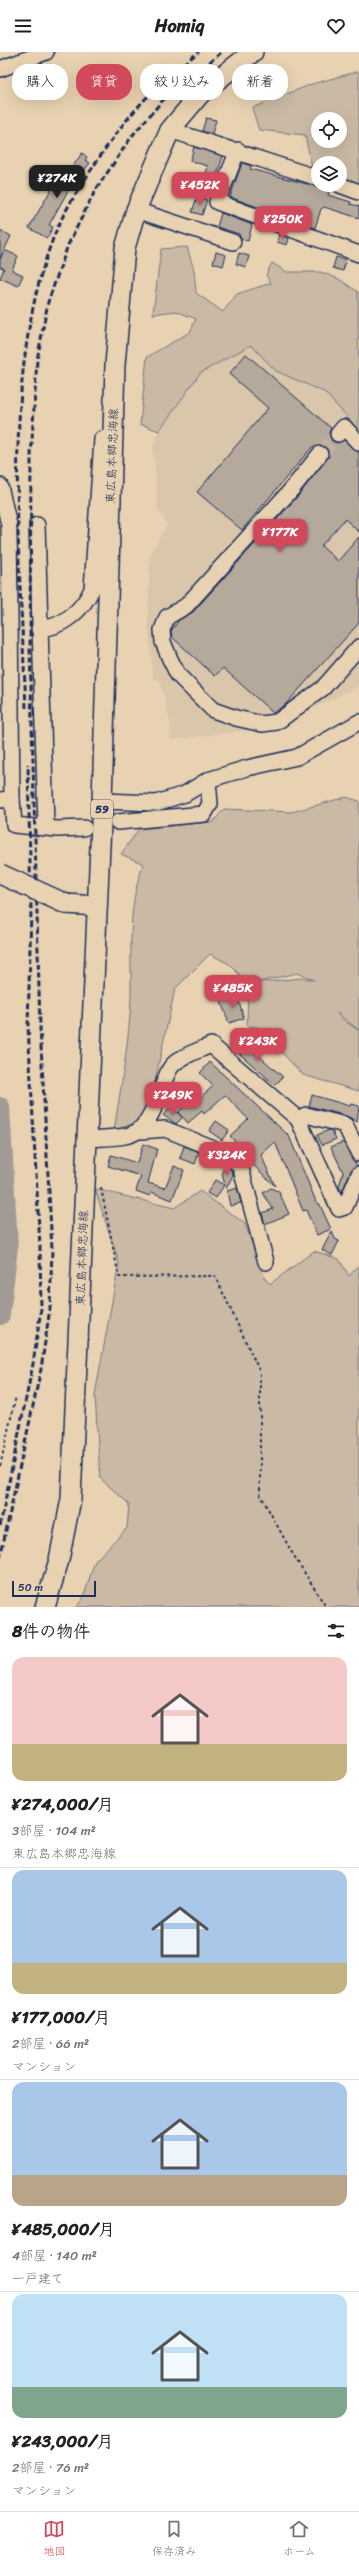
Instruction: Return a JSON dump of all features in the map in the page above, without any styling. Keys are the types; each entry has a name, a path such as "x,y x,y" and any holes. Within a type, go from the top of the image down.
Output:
{"main road":[{"name":"東広島本郷忠海線","path":"45,1607 59,1560 71,1499 102,802 115,365 125,248 136,210 170,130 202,92 253,52"},
{"path":"0,874 66,904 97,906"}],"street":[{"path":"0,69 46,52"},
{"path":"170,130 238,150 311,176"},
{"path":"238,150 217,202 359,254"},
{"path":"347,188 359,192"},
{"path":"136,210 233,242"},
{"path":"338,434 344,427 359,443"},
{"path":"40,629 49,629 69,618 88,597 92,589 102,439 113,437"},
{"path":"320,454 291,490 186,606 167,617 162,630 163,642 178,675 213,710 236,718 262,724 278,722 323,688 359,647"},
{"path":"0,486 9,525 5,799 14,825 46,826 57,829 84,828"},
{"path":"37,525 46,826"},
{"path":"102,802 156,803 185,794 208,780 247,768 297,757 359,722"},
{"path":"118,822 204,814 210,804 208,780"},
{"path":"142,1131 152,1117 170,1068 181,1058 211,1045 298,1119 339,1210 345,1207 359,1174"},
{"path":"298,1119 306,1115 345,1125 359,1154"},
{"path":"87,1139 130,1136 142,1131 165,1130 220,1151 240,1165 266,1262"}],"path":[{"path":"84,1187 100,1185 119,1277 214,1276 260,1372 260,1494 291,1551 326,1607"},
{"path":"0,1466 16,1396"}],"shaded area":[{"path":"359,72 359,184 347,180 347,156 311,156 311,162 305,135 259,130 252,108 272,100 288,100 288,94 312,84"},
{"path":"187,247 194,270 196,293 223,312 237,294 271,283 266,275 272,263 287,272 321,272 339,279 358,292 359,430 324,392 276,371 251,345 200,373 159,431 140,424 147,357 190,332 196,319 176,311 153,314 161,249"},
{"path":"251,345 276,371 324,392 359,434 359,686 275,727 170,740 171,726 160,681 153,679 148,620 150,555 167,525 158,510 153,447 159,431 200,373"},
{"path":"346,797 359,801 359,1030 337,1013 342,1019 359,1031 359,1091 303,1075 258,1027 247,1026 248,983 229,964 210,954 175,989 154,1085 139,1121 114,1131 129,1030 131,996 131,938 134,900 144,864 121,854 139,829 213,822 224,809 292,812","holes":["297,973 314,980 302,978 253,983"]},
{"path":"95,1189 174,1208 200,1191 245,1224 264,1277 270,1284 314,1251 339,1259 349,1276 359,1265 359,1607 76,1607 83,1599 95,1561 127,1528 129,1504 100,1478 95,1395 119,1263"}],"building":[{"path":"206,118 216,120 212,134 202,131"},
{"path":"194,147 223,156 212,190 202,188 208,166 190,161"},
{"path":"82,153 87,157 85,160 90,163 83,172 80,170 70,187 49,225 53,227 47,238 29,228 53,186 58,188 67,171 69,172"},
{"path":"242,163 251,166 250,169 311,185 311,192 329,192 328,195 351,202 350,204 359,206 359,218 324,207 321,209 315,228 230,197"},
{"path":"197,197 207,200 202,215 192,212"},
{"path":"221,213 252,225 248,241 241,239 239,234 217,227"},
{"path":"0,230 11,236 0,259"},
{"path":"279,234 289,238 287,245 277,242"},
{"path":"4,250 18,256 12,270 23,275 18,286 0,278 4,268 0,267 0,260"},
{"path":"216,252 226,255 223,266 213,263"},
{"path":"239,253 249,256 246,267 236,264"},
{"path":"336,257 346,260 343,271 333,268"},
{"path":"246,354 331,428 329,433 332,441 337,443 344,440 359,453 359,532 345,519 321,546 338,561 359,537 359,623 286,704 273,713 223,668 215,676 172,637 171,631 179,620 193,612 298,496 329,456 325,447 312,447 242,530 197,492 268,408 229,374"},
{"path":"236,993 244,1018 229,1023 221,1002"},
{"path":"241,1040 283,1077 275,1085 233,1048"},
{"path":"210,1062 289,1136 317,1204 319,1203 331,1229 317,1235 306,1210 303,1211 275,1142 261,1155 275,1186 245,1157 247,1155 230,1136 248,1119 225,1095 204,1114 202,1111 188,1123 178,1112 187,1104 190,1107 213,1086 200,1073"},
{"path":"312,1095 350,1106 351,1104 359,1106 357,1122 347,1116 309,1106"},
{"path":"172,1107 182,1118 176,1124 163,1115"},
{"path":"216,1121 229,1130 222,1140 209,1131"},
{"path":"329,1130 332,1131 336,1139 322,1145 317,1135"},
{"path":"343,1142 357,1166 351,1170 342,1192 339,1187 343,1172 331,1147"},
{"path":"143,1144 157,1149 148,1183 165,1188 174,1166 184,1170 172,1200 151,1192 150,1196 136,1191 141,1176 108,1166 111,1155 137,1163"},
{"path":"184,1146 199,1152 195,1164 180,1158"},
{"path":"226,1166 232,1170 233,1175 226,1189 222,1174"},
{"path":"215,1180 224,1185 216,1198 207,1193"},
{"path":"237,1188 241,1203 230,1206 227,1191"},
{"path":"271,1188 279,1192 289,1214 265,1224 262,1213 273,1209 263,1193"},
{"path":"332,1231 335,1239 339,1241 332,1255 322,1250"}],"waterway":[{"path":"0,1107 8,1246 0,1315"}],"tunnel":[{"path":"320,454 338,434"}],"railway":[{"path":"26,708 20,592 18,469 20,408 26,348 37,290 54,236 63,217 79,188 108,145 119,130 156,88 199,52"},
{"path":"0,1558 41,1369 50,1308 52,1249 40,1027 30,649 31,456 37,360 48,302 68,245 95,191 132,136 163,100 222,52"},
{"path":"0,1526 33,1364 41,1309 40,1247 28,1026 31,910 28,764"}]}
